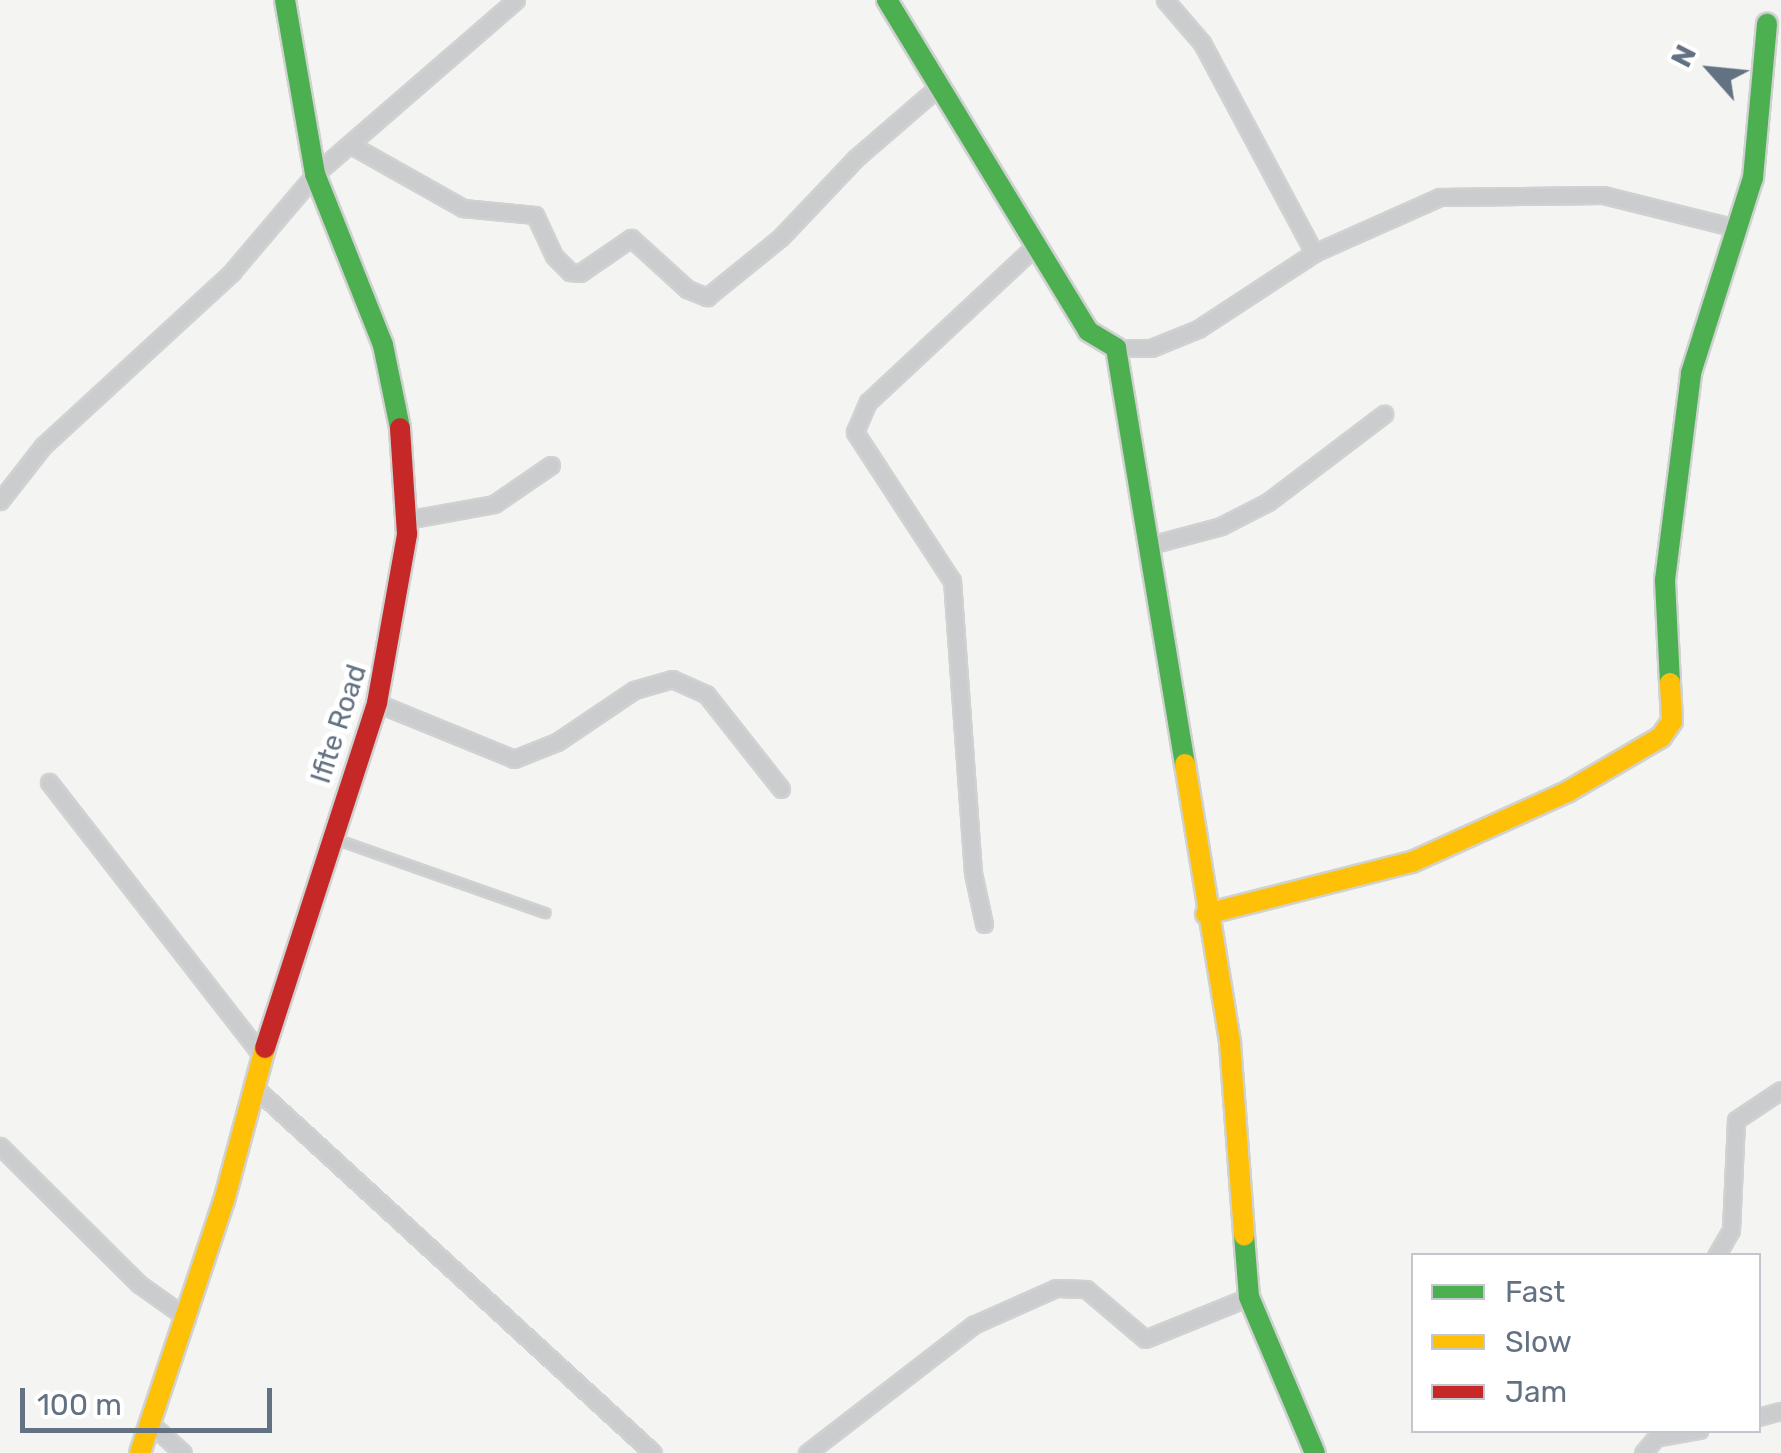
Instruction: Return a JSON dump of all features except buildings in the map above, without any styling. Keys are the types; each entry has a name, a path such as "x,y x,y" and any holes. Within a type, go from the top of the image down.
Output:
{"street":[{"name":"Ifite Road","path":"140,1453 187,1318 261,1054 376,703 395,621 406,520 400,430 383,346 315,174 285,0"},
{"path":"1,499 44,446 232,272 315,174 516,0"},
{"path":"887,0 1088,331 1116,348 1151,348 1198,329 1314,252 1418,202 1477,194 1603,195 1736,228"},
{"path":"1165,0 1202,43 1314,252"},
{"path":"1206,914 1412,862 1567,792 1661,737 1676,703 1665,580 1691,373 1753,178 1767,24"},
{"path":"351,145 463,208 535,215 554,256 570,272 580,273 631,238 688,290 708,298 782,238 856,158 937,88"},
{"path":"984,924 973,873 952,581 855,432 868,402 1035,246"},
{"path":"1116,348 1154,544 1206,914 1230,1043 1249,1297 1314,1453"},
{"path":"1154,544 1221,526 1268,502 1384,414"},
{"path":"406,520 494,504 551,466"},
{"path":"376,703 514,759 557,742 634,690 672,679 706,694 781,789"},
{"path":"50,782 261,1054"},
{"path":"252,1085 652,1453"},
{"path":"1718,1253 1731,1230 1736,1120 1781,1090"},
{"path":"0,1146 139,1284 187,1318"},
{"path":"807,1453 972,1325 1056,1288 1086,1289 1146,1339 1249,1297"},
{"path":"150,1424 183,1453"},
{"path":"1642,1453 1660,1434"}],"lane":[{"path":"331,837 545,913"}],"traffic: fast":[{"path":"285,0 315,174 383,345 400,428"},
{"path":"887,0 1088,331 1116,348 1185,764"},
{"path":"1670,683 1665,580 1691,373 1753,178 1767,24"},
{"path":"1244,1235 1249,1297 1315,1453"}],"traffic: slow":[{"path":"1206,914 1412,862 1567,792 1661,737 1672,721 1670,683"},
{"path":"1185,764 1230,1043 1244,1235"},
{"path":"140,1453 224,1201 265,1048"}],"traffic: jam":[{"path":"265,1048 377,703 407,534 400,428"}]}
